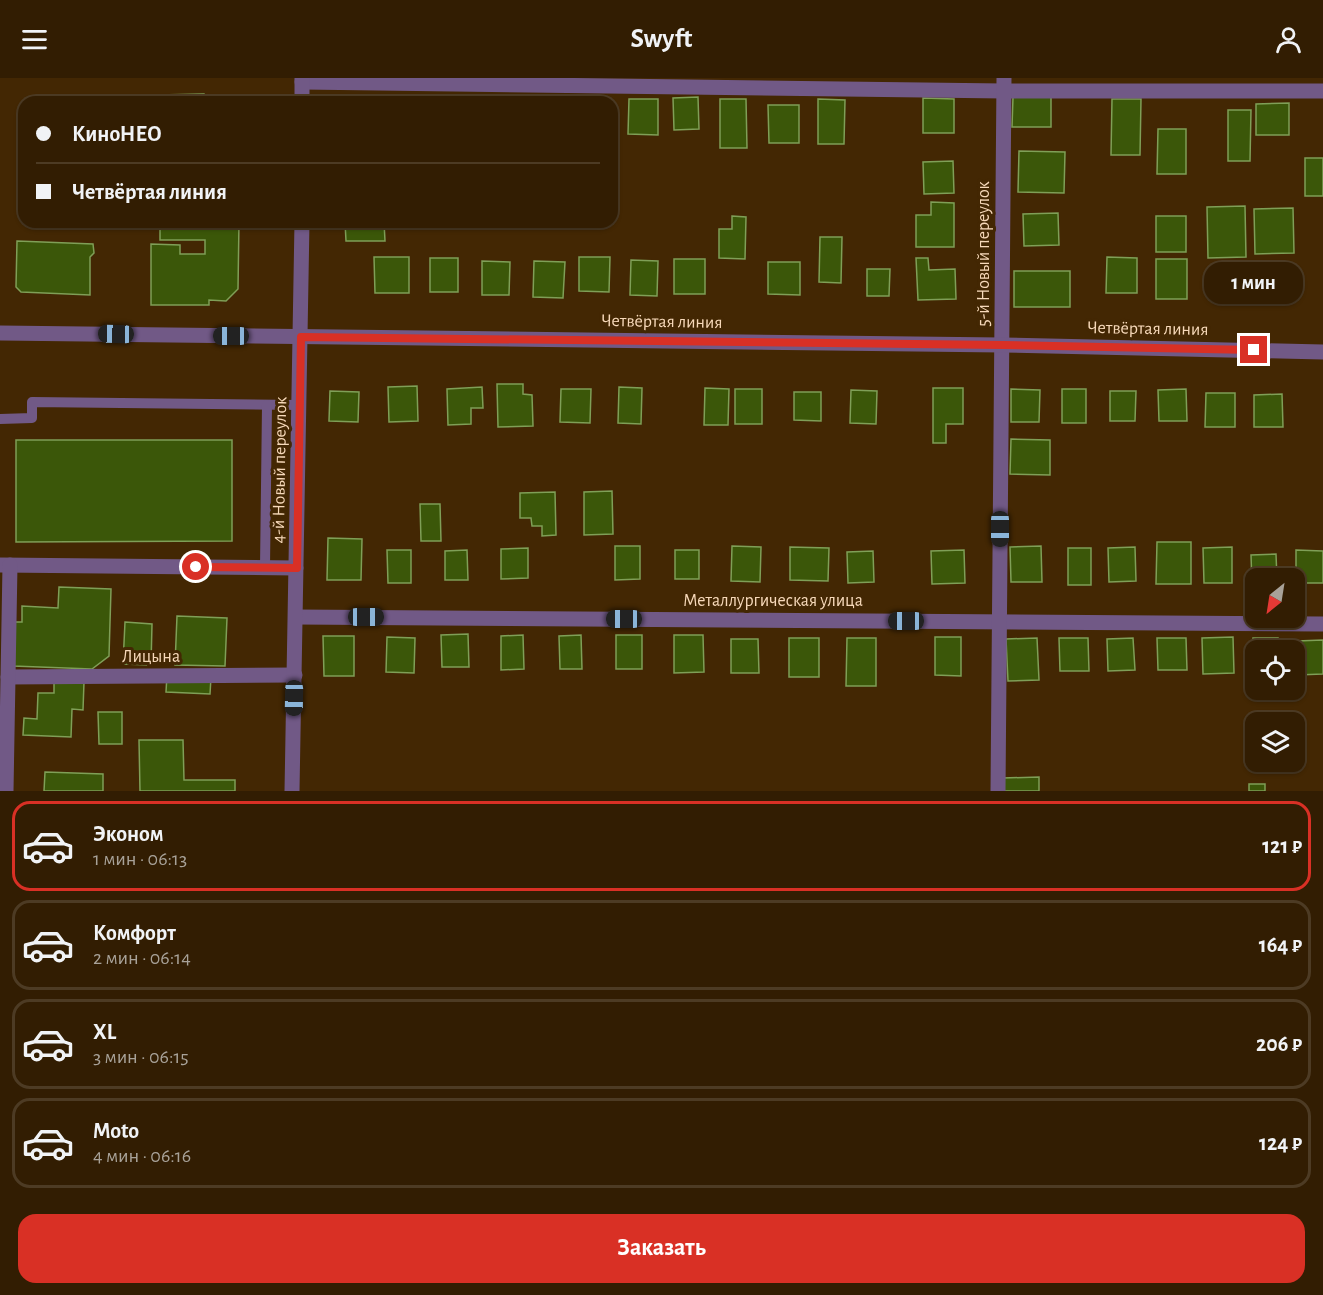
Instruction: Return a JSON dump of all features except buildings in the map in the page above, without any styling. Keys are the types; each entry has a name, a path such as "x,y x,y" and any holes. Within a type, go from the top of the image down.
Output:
{"street":[{"path":"302,96 302,80 1004,85 1323,91"},
{"name":"5-й Новый переулок","path":"998,791 1004,85"},
{"name":"4-й Новый переулок","path":"292,791 302,228"},
{"name":"Четвёртая линия","path":"0,333 1323,351"},
{"path":"6,791 8,677 5,565 297,568"},
{"name":"Металлургическая улица","path":"296,617 1323,624"},
{"name":"Лицына","path":"8,677 295,675"}],"lane":[{"path":"0,418 32,418 32,402 300,405"},
{"path":"265,567 267,405"}],"route":[{"path":"196,567 297,568 301,337 1254,350"}]}
